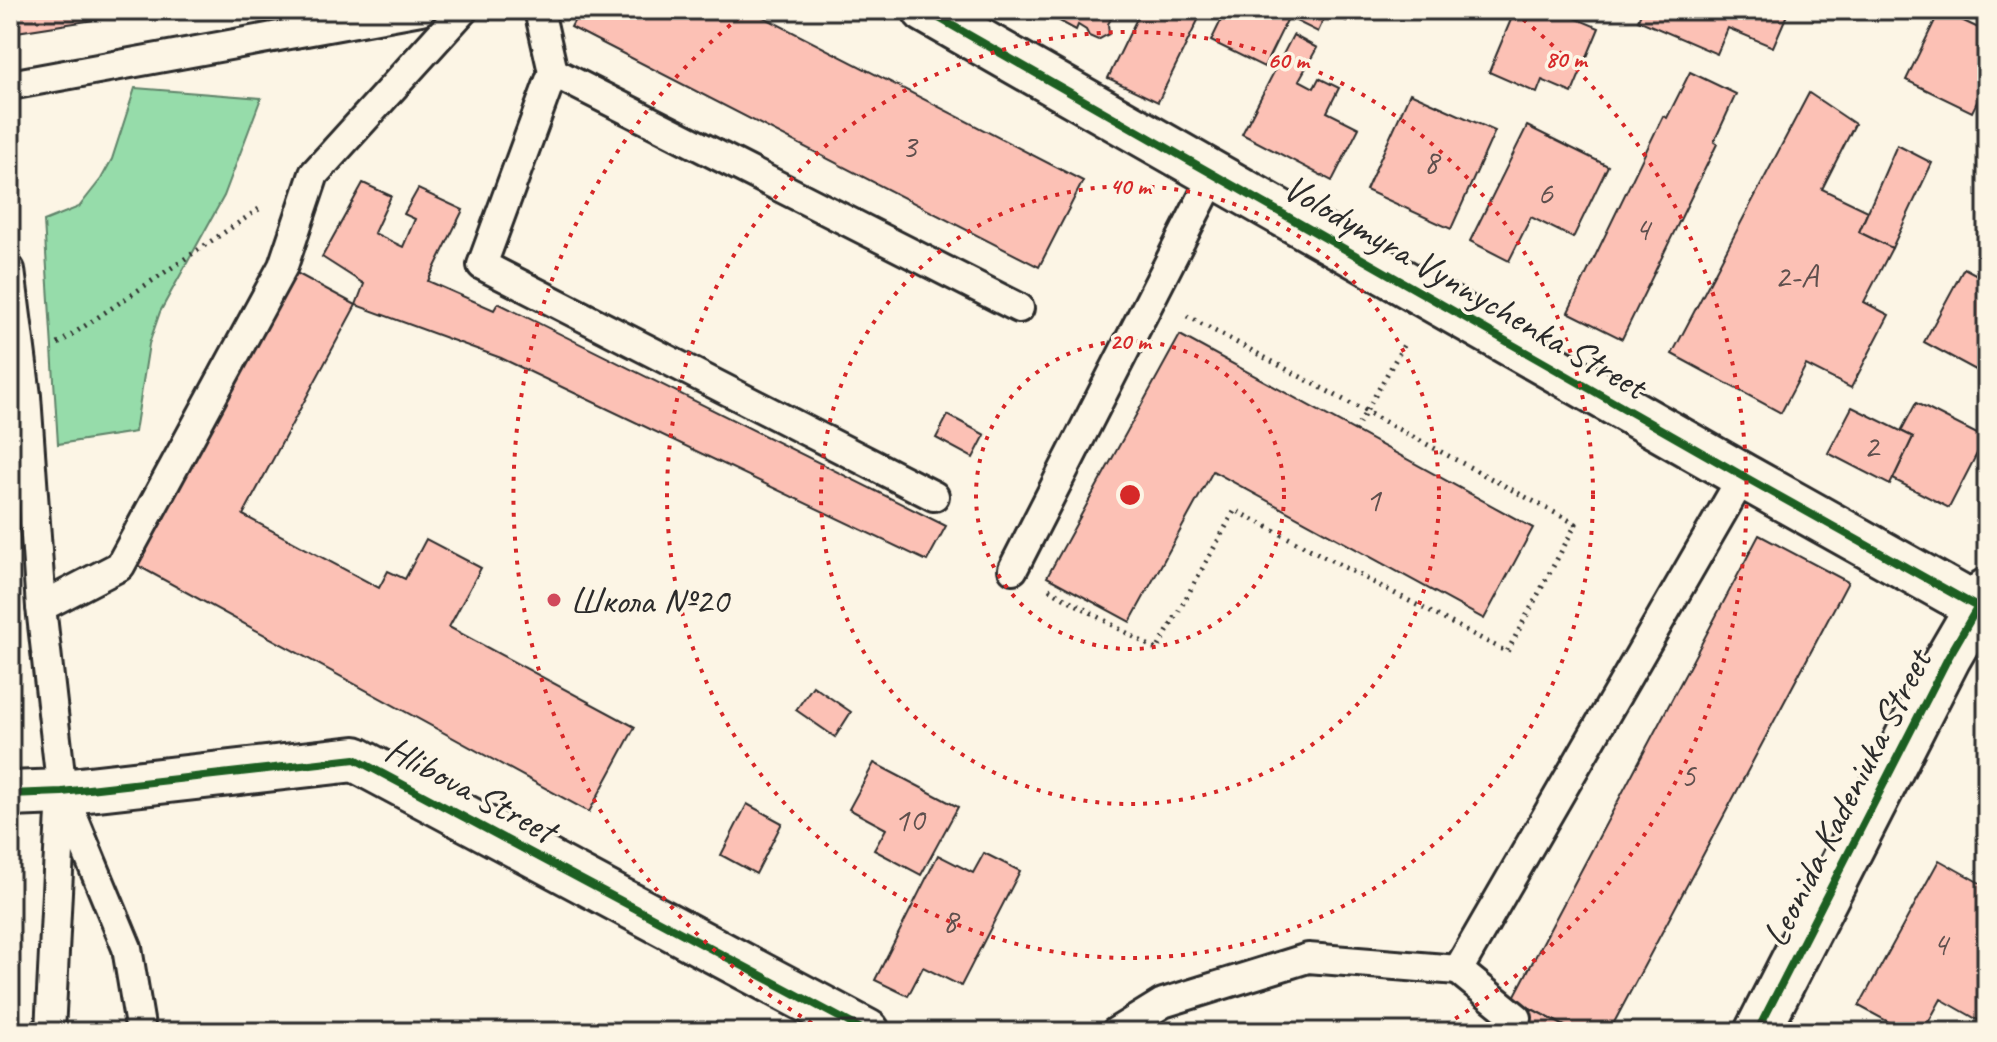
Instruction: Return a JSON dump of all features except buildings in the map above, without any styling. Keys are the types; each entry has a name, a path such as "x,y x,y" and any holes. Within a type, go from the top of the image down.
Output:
{"street":[{"name":"Volodymyra Vynnychenka Street","path":"925,10 1743,476 1983,600"},
{"name":"Leonida Kadeniuka Street","path":"1757,1032 1948,658 1983,600"},
{"name":"Hlibova Street","path":"10,794 62,792 355,759 867,1032"}],"lane":[{"path":"10,85 421,10"},
{"path":"41,607 120,566 283,266 314,174 463,10"},
{"path":"539,10 553,72 482,265 934,496"},
{"path":"553,72 1019,308"},
{"path":"1013,569 1214,175"},
{"path":"10,270 18,397 62,792 50,1032"},
{"path":"1458,970 1743,476"},
{"path":"62,792 127,948 141,1032"},
{"path":"1116,1032 1163,1003 1308,958 1458,970 1517,1018"}],"path":[{"path":"18,397 54,348 194,250 314,174"},
{"path":"1013,569 1157,650 1235,510 1507,652 1576,524 1151,297"},
{"path":"1355,431 1430,298"}],"green space":[{"path":"135,88 261,98 224,196 160,312 149,344 135,432 58,444 44,221 79,207 101,179 112,159"}],"cycle path":[{"path":"925,10 1979,608"},
{"path":"1757,1032 1948,658 1987,591"},
{"path":"10,794 62,792 355,759 867,1032"}],"place":[{"name":"Школа №20","path":"554,600"}]}
